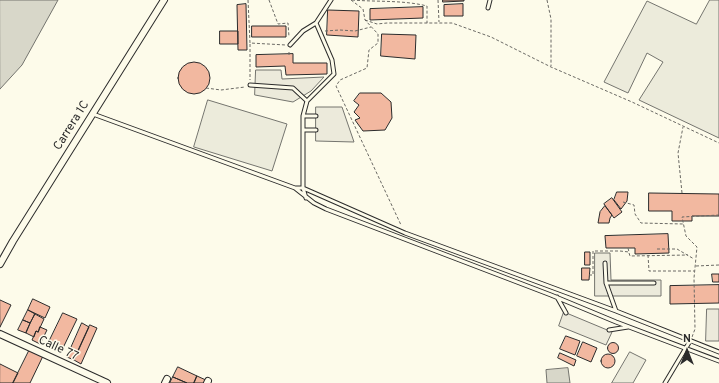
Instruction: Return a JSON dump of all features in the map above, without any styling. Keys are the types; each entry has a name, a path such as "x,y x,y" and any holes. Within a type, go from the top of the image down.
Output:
{"street":[{"name":"Carrera 1C","path":"0,264 17,234 164,0"},
{"path":"0,342 3,335"},
{"name":"Calle 77","path":"3,335 107,383"}],"lane":[{"path":"290,45 303,31 316,23 331,0"},
{"path":"488,8 490,0"},
{"path":"306,198 303,188 303,116 307,101 334,74 332,60 316,23"},
{"path":"250,85 283,86 294,88 307,101"},
{"path":"92,114 295,188 303,188 405,233 553,287 719,352"},
{"path":"303,116 316,116"},
{"path":"303,130 316,130"},
{"path":"295,188 306,198 326,209 477,266 629,327 719,361"},
{"path":"477,266 479,260"},
{"path":"605,263 606,283 616,311"},
{"path":"606,283 654,284"},
{"path":"551,295 553,287"},
{"path":"557,297 566,313"},
{"path":"609,330 629,327"},
{"path":"665,383 690,341"}],"path":[{"path":"206,88 226,90 242,88 250,85 248,0"},
{"path":"269,0 278,24 288,23 289,38 295,39"},
{"path":"352,0 363,9 365,20 378,34 378,43 369,50 367,68 340,80 336,86 405,233"},
{"path":"352,0 409,1 420,3 427,6 428,23"},
{"path":"438,0 439,23"},
{"path":"547,0 550,18 551,67"},
{"path":"365,20 377,24 452,23 491,37 551,67 632,102 719,143"},
{"path":"320,32 340,30 355,31 372,27"},
{"path":"250,43 290,45"},
{"path":"682,193 678,153 683,126"},
{"path":"623,202 634,204 635,214 641,223 684,224"},
{"path":"690,341 694,329 695,259 697,247 686,236 682,217 719,215"},
{"path":"628,248 630,256 688,255"},
{"path":"657,249 677,249 695,259"},
{"path":"589,275 593,275 593,251 629,252"},
{"path":"648,255 649,271 695,271"},
{"path":"695,266 719,265"}],"shaded area":[{"path":"0,0 58,0 22,65 0,89"},
{"path":"710,0 719,0 719,138 639,100 663,62 647,53 628,93 604,82 647,1 696,24"},
{"path":"256,70 281,70 282,79 324,77 311,91 293,102 255,95"},
{"path":"208,100 287,124 272,171 194,147"},
{"path":"316,107 342,107 354,142 316,141"},
{"path":"595,253 610,253 611,280 661,280 661,296 595,296"},
{"path":"707,309 719,309 719,341 706,341"},
{"path":"564,312 612,332 606,345 559,326"},
{"path":"630,352 646,360 633,383 612,383"},
{"path":"568,368 570,383 547,383 546,370"}],"building":[{"path":"443,0 464,0 464,1 443,2"},
{"path":"246,4 247,50 238,50 237,5"},
{"path":"463,4 463,16 444,16 444,5"},
{"path":"423,7 423,18 370,20 370,9"},
{"path":"328,10 359,11 358,37 327,35"},
{"path":"252,26 286,26 286,37 252,37"},
{"path":"220,31 238,31 238,44 220,44"},
{"path":"382,34 416,35 415,59 381,56"},
{"path":"293,54 293,63 327,63 327,74 286,75 285,66 256,67 256,55"},
{"path":"194,62 205,67 210,78 205,89 194,94 183,89 178,78 183,67"},
{"path":"360,93 381,93 391,102 392,118 385,130 363,131 355,120 360,118 354,112 359,105 354,101"},
{"path":"617,192 628,192 627,201 621,209 614,200"},
{"path":"649,193 719,194 719,216 692,216 692,221 672,221 672,211 649,211"},
{"path":"612,198 622,212 614,218 604,204"},
{"path":"605,206 612,215 609,223 598,223 600,212"},
{"path":"668,234 669,253 635,254 635,248 606,248 605,236"},
{"path":"585,252 590,252 590,265 585,265"},
{"path":"582,268 590,268 589,280 582,280"},
{"path":"712,274 719,274 719,282 713,282"},
{"path":"719,285 719,303 670,304 670,286"},
{"path":"33,299 50,307 45,318 28,310"},
{"path":"0,300 11,305 0,327"},
{"path":"28,310 35,314 30,323 23,320"},
{"path":"63,313 77,319 62,350 48,344"},
{"path":"35,314 44,319 34,337 26,333"},
{"path":"23,320 30,323 26,333 18,330"},
{"path":"82,323 89,327 74,360 67,357"},
{"path":"90,325 97,328 81,364 74,360"},
{"path":"40,327 47,330 40,344 32,340 36,331 38,332"},
{"path":"566,336 580,341 575,355 560,349"},
{"path":"583,342 597,348 591,362 577,356"},
{"path":"611,343 615,343 617,344 617,352 611,353 608,350 608,346"},
{"path":"30,349 43,356 30,383 13,383"},
{"path":"560,353 576,360 574,366 558,358"},
{"path":"608,354 613,356 615,361 613,366 608,368 603,366 601,361 603,356"},
{"path":"0,364 18,373 13,383 0,383"},
{"path":"178,367 197,376 194,383 187,383 173,377"},
{"path":"197,376 208,381 207,383 194,383"},
{"path":"173,377 187,383 170,383"}]}
